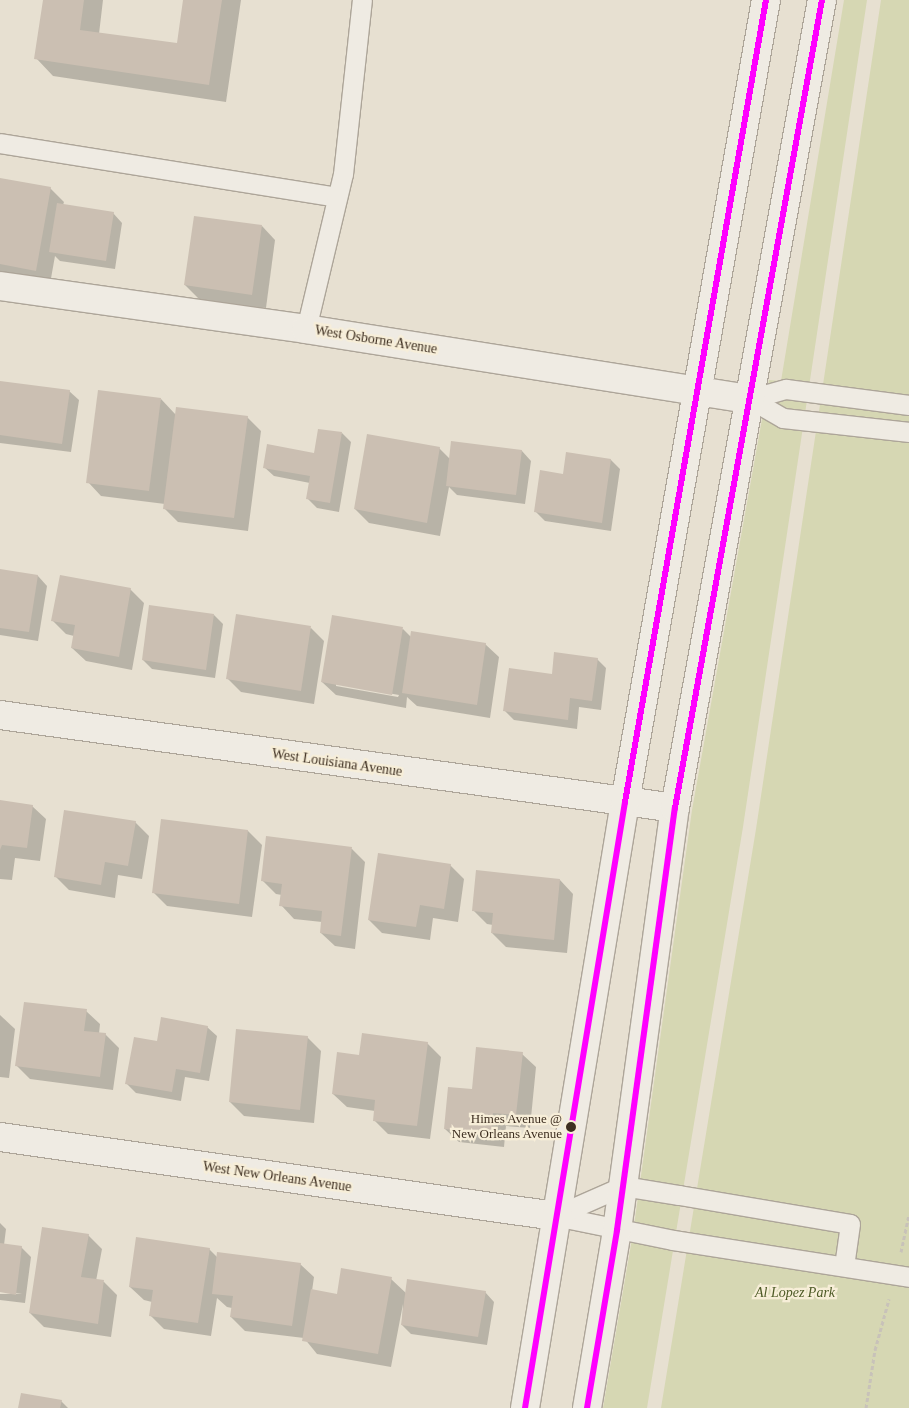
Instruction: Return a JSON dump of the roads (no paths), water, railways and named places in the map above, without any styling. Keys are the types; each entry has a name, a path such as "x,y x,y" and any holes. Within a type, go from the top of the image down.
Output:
{"street":[{"path":"525,1408 555,1216 625,802 766,0"},
{"path":"587,1408 617,1230 675,808 822,0"},
{"name":"West Osborne Avenue","path":"0,286 306,329 750,399"},
{"name":"West Louisiana Avenue","path":"0,715 675,808"},
{"name":"West New Orleans Avenue","path":"0,1137 555,1216"}],"lane":[{"path":"306,329 338,197 362,0"},
{"path":"0,143 338,197"},
{"path":"750,399 786,389 909,405"},
{"path":"750,399 783,418 909,432"},
{"path":"555,1216 622,1186 850,1224 844,1266"},
{"path":"555,1216 617,1230 909,1277"}],"place":[{"name":"Himes Avenue @ New Orleans Avenue","path":"571,1127"}],"park label":[{"name":"Al Lopez Park","path":"795,1293"}]}
